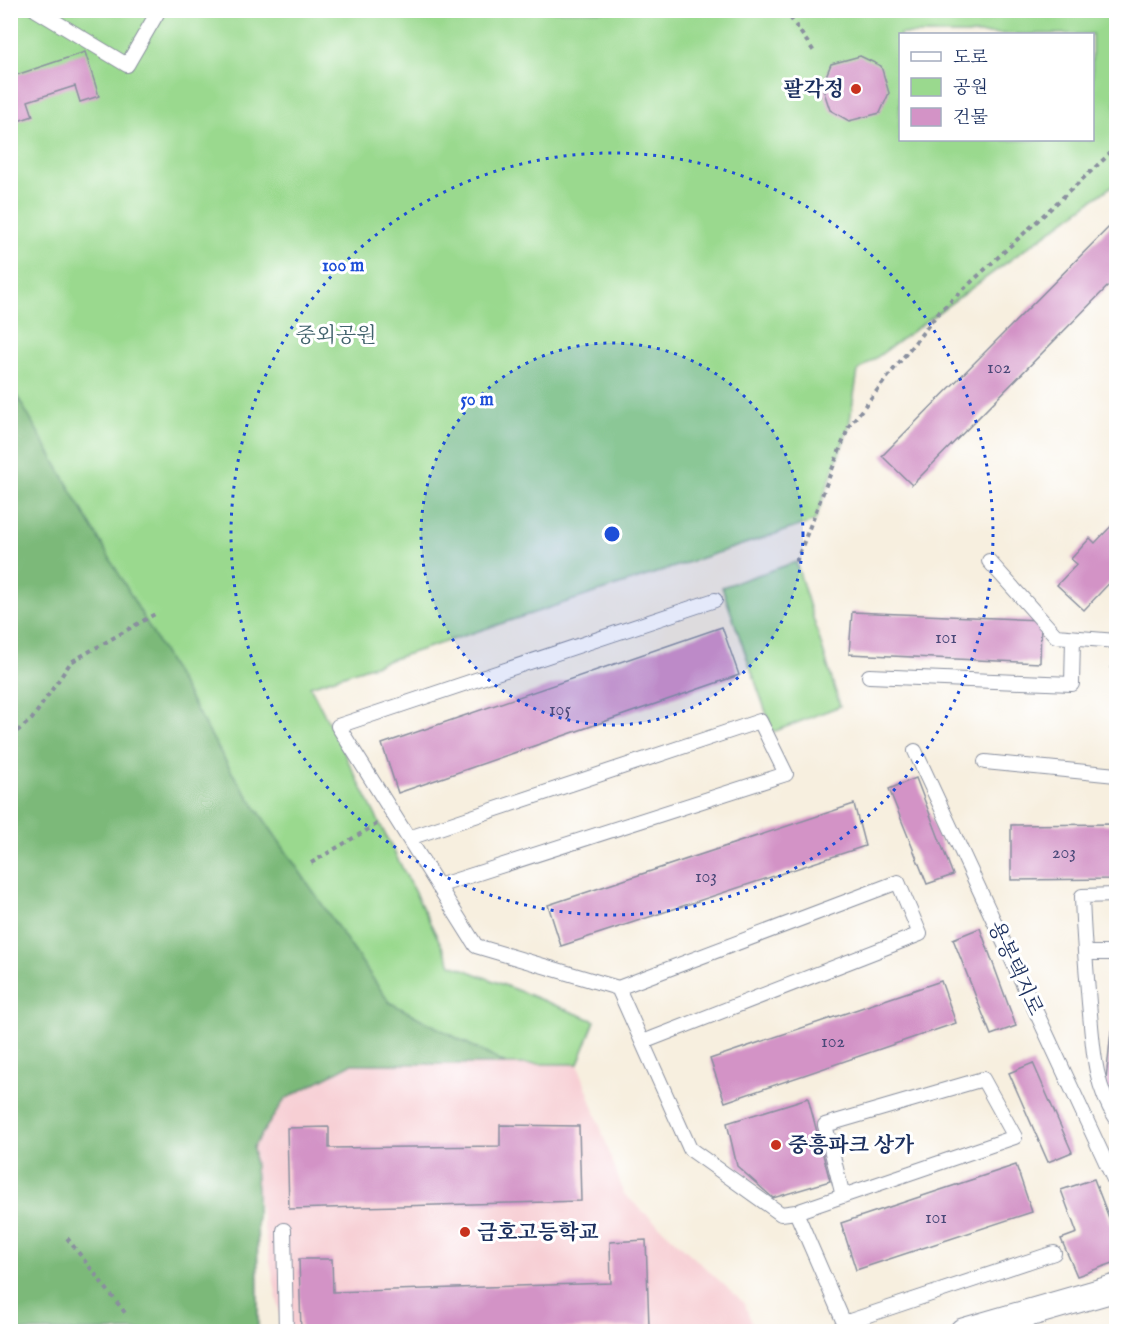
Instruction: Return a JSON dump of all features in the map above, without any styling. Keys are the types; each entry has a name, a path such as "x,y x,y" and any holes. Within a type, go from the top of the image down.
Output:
{"street":[{"path":"963,1332 1116,1288"}],"lane":[{"path":"36,10 127,65 159,10"},
{"path":"989,561 1056,636 1116,641"},
{"path":"642,1042 920,934 898,882 618,988 476,946 338,726 715,600"},
{"path":"869,676 1072,684 1073,638"},
{"path":"408,838 760,722 786,774 438,886"},
{"name":"용봉택지로","path":"915,752 1116,1184"},
{"path":"985,762 1116,775"},
{"path":"1116,896 1082,896 1084,953 1096,1072 1111,1098 1116,1118"},
{"path":"1084,953 1116,952"},
{"path":"618,988 690,1149 781,1214 796,1212 843,1196 1016,1137 984,1079 825,1125 843,1196"},
{"path":"796,1212 846,1327 1054,1253"},
{"path":"284,1230 286,1332"}],"path":[{"path":"784,10 815,53"},
{"path":"796,562 849,426 939,312 1116,148"},
{"path":"10,737 32,719 71,662 155,614"},
{"path":"311,863 394,814"},
{"path":"66,1238 126,1314"}],"shaded area":[{"name":"금호고등학교","path":"351,1064 578,1064 624,1194 744,1303 755,1331 283,1331 257,1190 253,1147 285,1099"}],"green space":[{"name":"중외공원","path":"10,11 1116,11 1116,183 858,371 849,426 815,521 310,686 451,964 595,1021 578,1064 351,1064 285,1099 253,1147 257,1190 258,1331 11,1331"},
{"path":"11,385 233,774 389,1002 506,1064 351,1064 285,1099 253,1147 257,1190 258,1331 11,1331"},
{"path":"796,562 840,706 773,732 722,587"}],"building":[{"path":"85,52 99,96 80,102 75,86 28,101 33,116 12,123 10,77"},
{"name":"팔각정","path":"860,56 881,66 889,93 880,113 849,121 830,110 822,86 831,64"},
{"path":"1116,220 1116,278 912,485 882,456"},
{"path":"1116,521 1116,576 1084,610 1057,585 1077,564 1071,559 1090,538 1095,543"},
{"path":"852,612 1041,620 1040,663 849,654"},
{"path":"722,627 739,675 398,793 382,744"},
{"path":"1112,653 1116,653 1116,705 1110,705"},
{"path":"916,778 953,875 927,884 889,789"},
{"path":"854,804 865,846 561,946 548,905"},
{"path":"1116,824 1116,879 1011,880 1011,825"},
{"path":"980,928 1016,1026 991,1035 953,939"},
{"path":"941,981 956,1023 725,1102 710,1059"},
{"path":"1111,1031 1116,1031 1116,1090 1105,1090"},
{"path":"1033,1063 1072,1152 1048,1162 1009,1073"},
{"name":"중흥파크 상가","path":"808,1098 830,1181 773,1198 737,1166 727,1123"},
{"path":"500,1125 579,1126 581,1201 289,1209 287,1128 329,1127 329,1148 500,1146"},
{"path":"1016,1165 1032,1212 856,1270 841,1223"},
{"path":"1094,1179 1116,1236 1116,1262 1077,1276 1061,1239 1077,1233 1061,1190"},
{"path":"646,1240 649,1326 453,1332 301,1332 299,1259 332,1259 333,1292 611,1283 610,1242"}],"place":[{"name":"팔각정","path":"856,89"},
{"name":"중흥파크 상가","path":"776,1145"},
{"name":"금호고등학교","path":"465,1232"}]}
